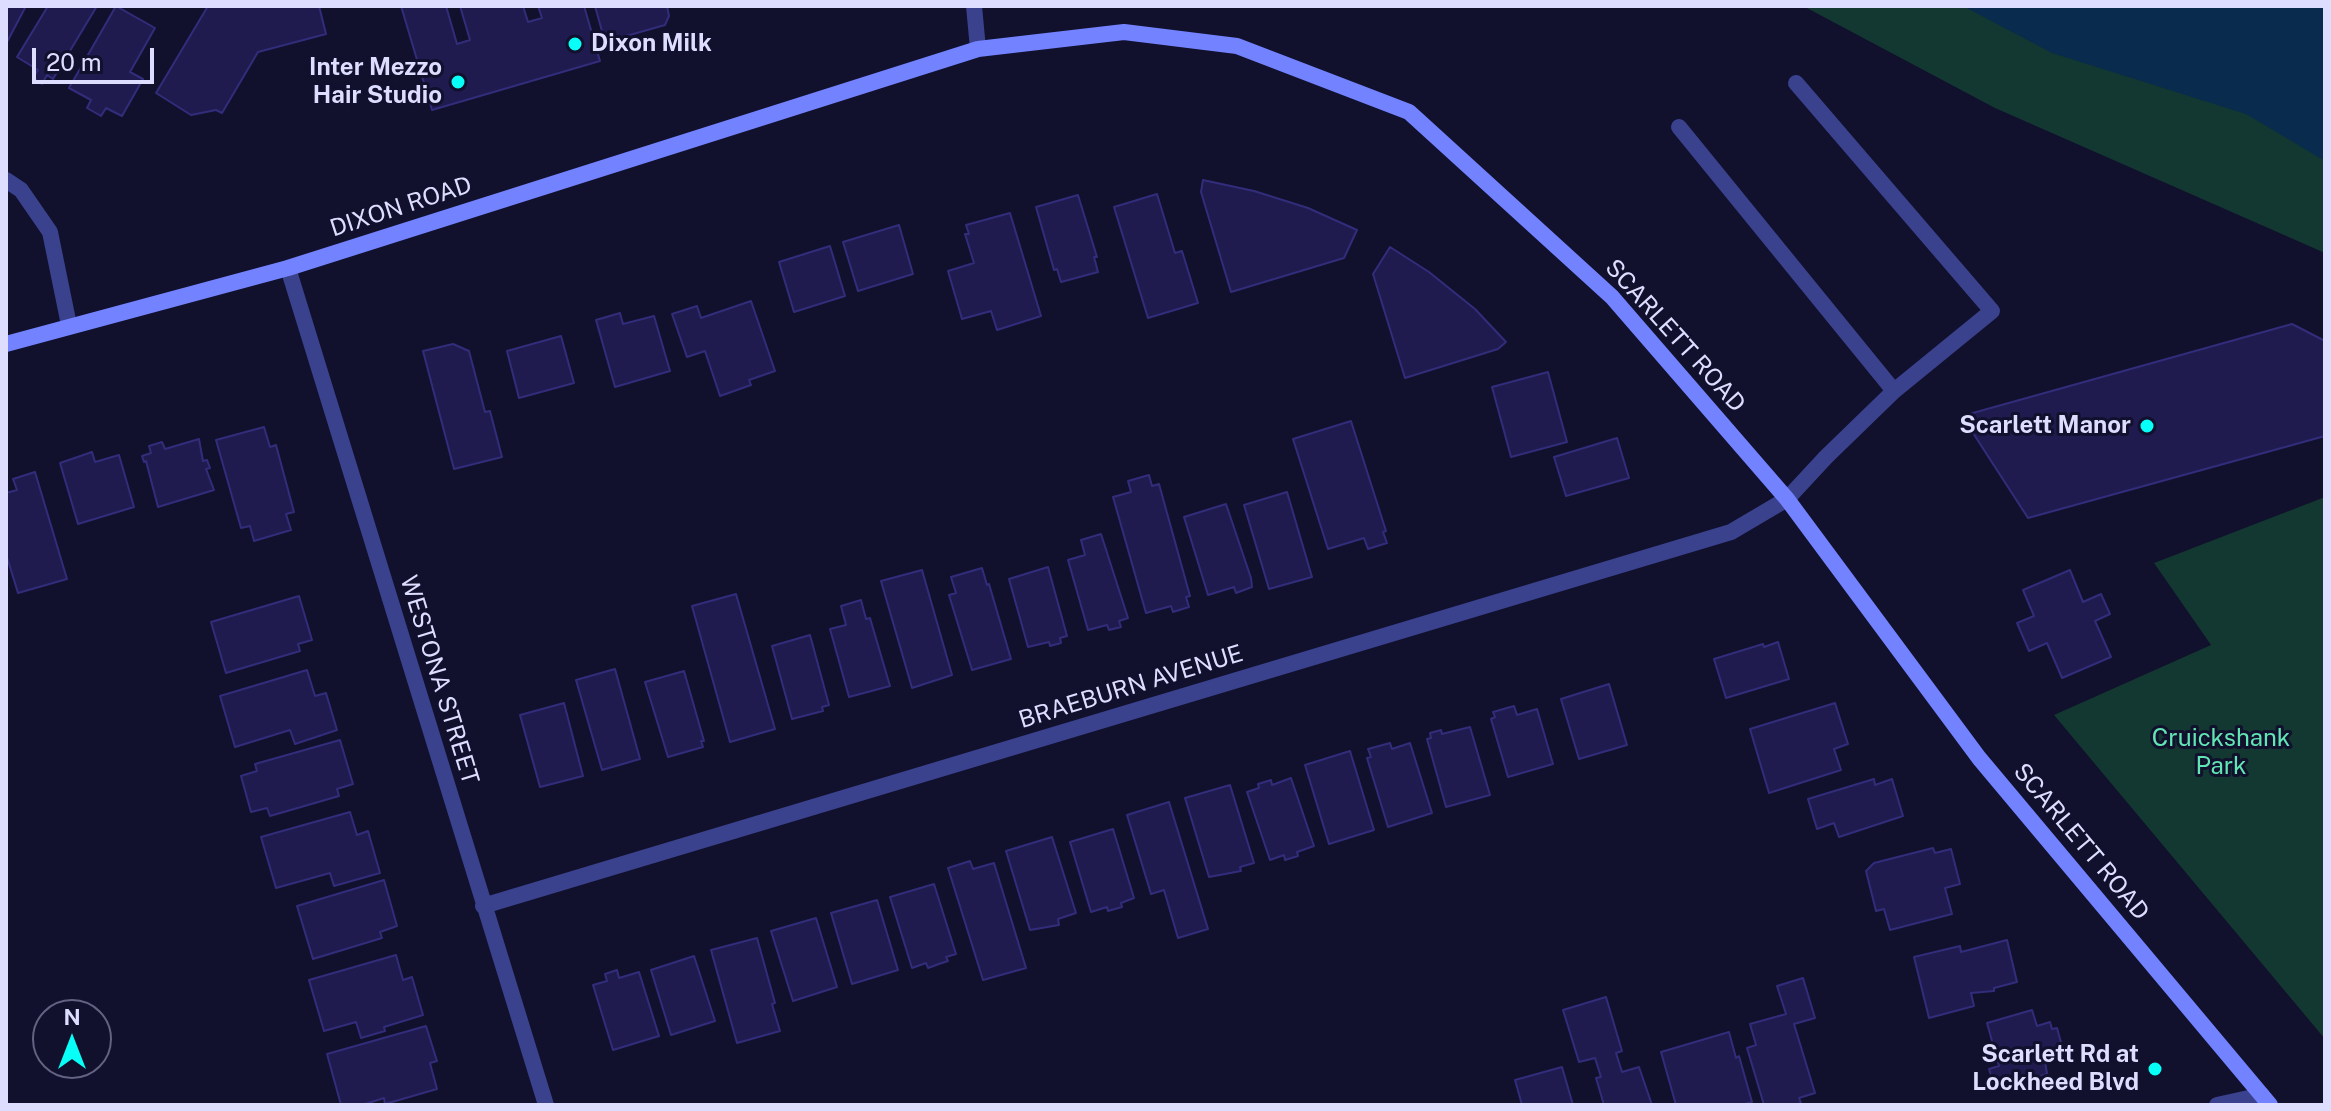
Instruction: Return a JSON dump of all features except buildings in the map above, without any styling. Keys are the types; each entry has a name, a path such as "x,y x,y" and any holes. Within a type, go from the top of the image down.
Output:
{"main road":[{"name":"SCARLETT ROAD","path":"806,102 978,49 1124,32 1237,46 1409,112 1612,297 1787,499 1979,758 2266,1100"},
{"name":"DIXON ROAD","path":"6,344 288,268 806,102"}],"street":[{"path":"974,6 978,49"},
{"name":"BRAEBURN AVENUE","path":"483,906 1731,532 1787,499 1894,391 1992,311 1796,83"},
{"path":"1679,127 1894,391"},
{"path":"6,180 21,190 50,232 69,325"},
{"name":"WESTONA STREET","path":"288,268 546,1105"},
{"path":"2217,1105 2266,1100"}],"green space":[{"path":"1803,6 2325,6 2325,253 1995,108"},
{"name":"Cruickshank Park","path":"2325,497 2325,1039 2054,715 2211,645 2154,563"}],"water":[{"path":"1963,6 2325,6 2325,161 2246,114 2052,53"}],"place":[{"name":"Dixon Milk","path":"575,44"},
{"name":"Inter Mezzo Hair Studio","path":"458,82"},
{"name":"Scarlett Manor","path":"2147,426"},
{"name":"Scarlett Rd at Lockheed Blvd","path":"2155,1069"}]}
